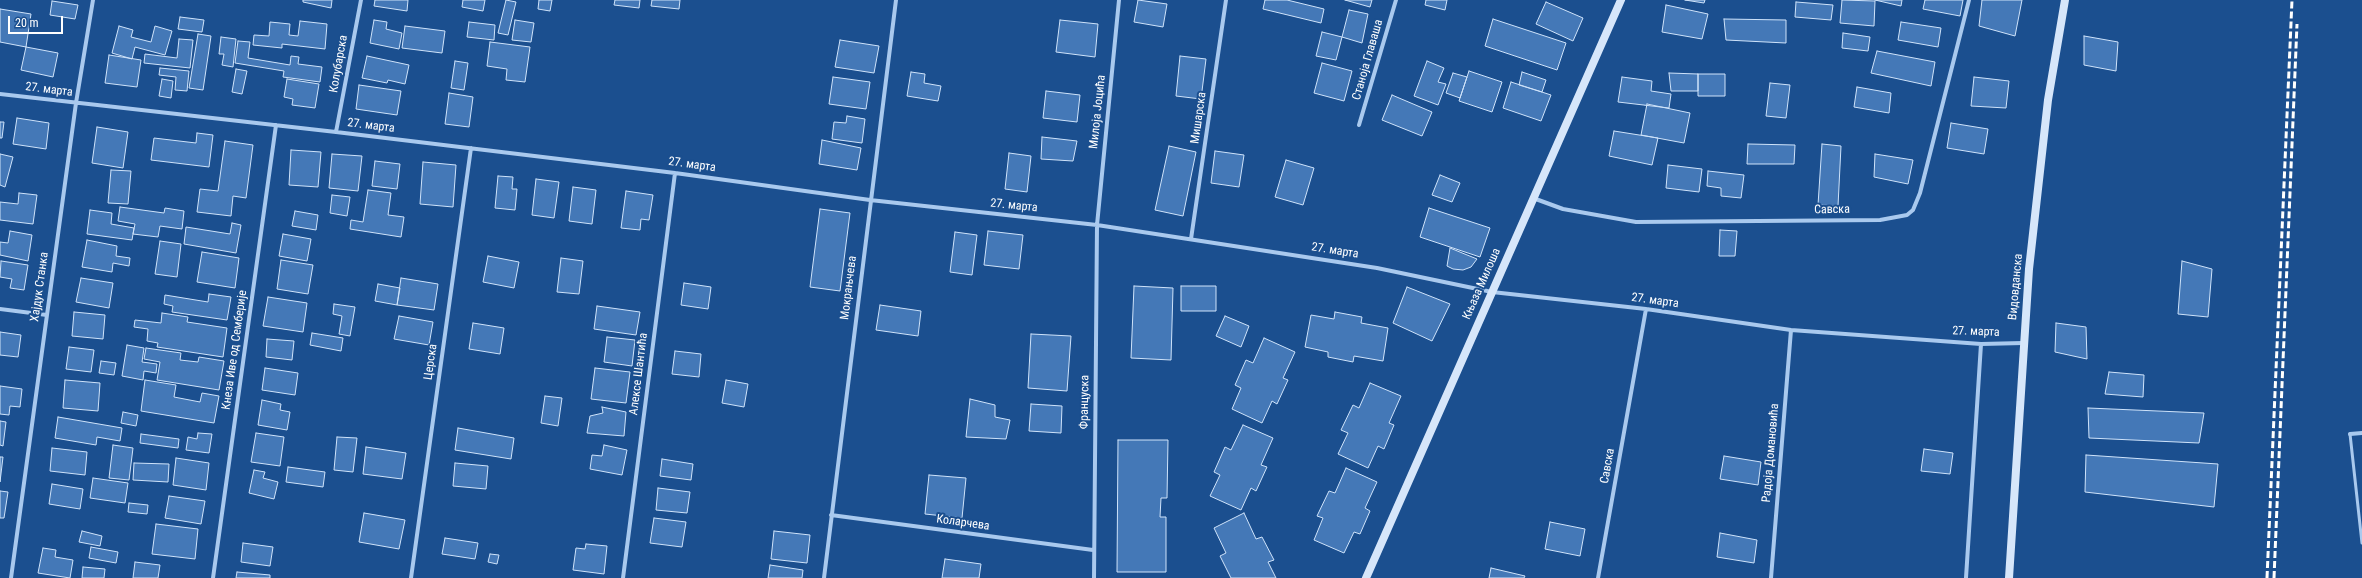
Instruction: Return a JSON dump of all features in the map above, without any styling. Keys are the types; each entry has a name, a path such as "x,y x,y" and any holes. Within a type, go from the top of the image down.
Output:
{"main road":[{"name":"Књаза Милоша","path":"1366,578 1621,0"},
{"name":"Видовданска","path":"2009,578 2023,342 2029,269 2048,100 2065,0"}],"street":[{"name":"Хајдук Станка","path":"11,578 76,103 93,0"},
{"name":"Колубарска","path":"336,132 361,0"},
{"name":"Мокрањчева","path":"824,578 896,0"},
{"name":"Милоја Јоцића","path":"1097,225 1119,0"},
{"name":"Мишарска","path":"1191,239 1226,0"},
{"name":"Станоја Главаша","path":"1359,125 1396,0"},
{"name":"Савска","path":"1533,198 1563,209 1636,222 1880,220 1907,215 1913,210 1920,193 1970,0"},
{"name":"27. марта","path":"0,94 471,148 675,173 870,200 1097,225 1377,268 1492,292 1646,309 1791,330 1981,344 2023,342"},
{"name":"Кнеза Иве од Семберије","path":"213,578 276,125"},
{"name":"Церска","path":"411,578 471,148"},
{"name":"Алексе Шантића","path":"623,578 675,173"},
{"name":"Француска","path":"1094,578 1093,550 1097,225"},
{"path":"0,309 47,315"},
{"name":"Савска","path":"1598,578 1646,309"},
{"name":"Радоја Домановића","path":"1770,578 1791,330"},
{"path":"1966,578 1981,344"},
{"path":"2350,434 2362,433"},
{"name":"Коларчева","path":"831,515 1093,550"}],"lane":[{"path":"2350,434 2362,543"}],"building":[{"path":"303,0 332,0 331,8 303,2"},
{"path":"375,0 408,0 407,11 374,6"},
{"path":"463,0 485,0 483,11 462,7"},
{"path":"506,0 516,2 508,35 498,33"},
{"path":"539,0 552,0 550,11 538,9"},
{"path":"615,0 640,0 639,8 614,5"},
{"path":"652,0 680,0 679,9 651,6"},
{"path":"1138,0 1167,4 1163,27 1134,22"},
{"path":"1265,0 1287,0 1324,9 1321,23 1263,9"},
{"path":"1345,0 1372,0 1370,7"},
{"path":"1426,0 1447,0 1445,10 1425,5"},
{"path":"1685,0 1705,0 1704,3"},
{"path":"1842,0 1875,1 1874,26 1840,23"},
{"path":"1875,0 1902,0 1901,6"},
{"path":"1925,0 1963,0 1960,16 1923,9"},
{"path":"1982,0 2022,0 2015,36 1979,26"},
{"path":"52,1 78,5 75,19 50,15"},
{"path":"1546,2 1583,18 1573,41 1536,24"},
{"path":"1796,2 1833,5 1831,20 1795,17"},
{"path":"1666,5 1708,14 1702,39 1662,32"},
{"path":"0,9 31,14 26,47 0,42"},
{"path":"1349,10 1368,14 1362,43 1342,37"},
{"path":"180,17 204,20 202,32 178,29"},
{"path":"1493,19 1566,43 1557,70 1485,46"},
{"path":"1724,19 1786,20 1786,43 1726,40"},
{"path":"374,20 387,22 386,29 402,33 399,49 370,43"},
{"path":"515,20 534,23 531,42 512,40"},
{"path":"1060,20 1098,24 1095,57 1056,52"},
{"path":"300,21 327,24 325,49 282,44 282,48 253,45 254,35 269,36 270,22 290,24 289,35 298,36"},
{"path":"469,22 495,25 494,40 467,37"},
{"path":"1901,22 1941,28 1938,47 1898,40"},
{"path":"119,26 133,30 131,37 151,42 155,26 172,31 165,55 135,47 132,59 112,53"},
{"path":"405,26 445,31 442,53 402,48"},
{"path":"1322,32 1342,37 1336,60 1316,56"},
{"path":"1843,33 1870,37 1868,51 1842,48"},
{"path":"198,34 211,36 203,90 189,88"},
{"path":"2084,36 2118,42 2116,71 2084,65"},
{"path":"221,37 236,39 233,67 222,65 224,54 219,54"},
{"path":"179,39 193,40 190,68 144,63 145,54 177,58"},
{"path":"840,40 879,46 874,73 835,67"},
{"path":"238,41 250,42 248,58 290,65 291,56 299,57 298,64 322,67 320,82 283,77 284,71 235,63"},
{"path":"490,42 530,47 525,82 506,80 507,69 487,66"},
{"path":"26,47 58,53 53,77 21,70"},
{"path":"1877,51 1935,62 1931,86 1871,73"},
{"path":"109,55 141,60 137,87 105,83"},
{"path":"367,56 409,65 405,84 388,80 387,83 362,78"},
{"path":"1180,56 1206,59 1201,99 1176,96"},
{"path":"455,61 468,63 464,90 451,88"},
{"path":"1427,61 1444,68 1438,82 1446,84 1438,105 1414,96"},
{"path":"1322,63 1352,71 1344,101 1314,93"},
{"path":"160,68 189,71 187,91 175,90 176,77 159,75"},
{"path":"236,69 247,71 242,94 232,92"},
{"path":"1469,71 1502,82 1492,112 1459,101"},
{"path":"911,72 925,74 924,83 941,86 938,101 907,96"},
{"path":"1522,72 1546,80 1542,92 1519,85"},
{"path":"1453,73 1467,77 1460,98 1446,93"},
{"path":"1669,73 1698,74 1698,91 1671,91"},
{"path":"1698,74 1725,74 1725,96 1698,96"},
{"path":"833,77 870,82 866,109 829,104"},
{"path":"1622,77 1652,81 1651,91 1671,94 1669,108 1618,102"},
{"path":"1974,77 2009,81 2006,108 1971,106"},
{"path":"162,79 173,81 171,98 159,96"},
{"path":"287,79 319,84 315,108 292,105 293,99 284,97"},
{"path":"1511,82 1551,95 1541,121 1503,108"},
{"path":"1770,83 1790,85 1786,118 1766,116"},
{"path":"359,85 401,91 397,115 356,109"},
{"path":"1857,87 1891,93 1889,113 1854,107"},
{"path":"1046,91 1080,95 1077,122 1043,118"},
{"path":"449,93 473,97 469,127 445,124"},
{"path":"1392,95 1432,112 1422,136 1382,120"},
{"path":"1647,104 1690,113 1684,143 1641,135"},
{"path":"847,116 865,119 862,143 832,139 834,122 846,123"},
{"path":"17,118 49,123 46,149 13,144"},
{"path":"0,122 4,122 2,138 0,138"},
{"path":"1951,123 1988,129 1984,154 1947,148"},
{"path":"97,127 128,132 123,168 92,163"},
{"path":"1614,131 1658,138 1652,165 1609,156"},
{"path":"197,133 213,135 209,167 151,160 154,138 196,143"},
{"path":"1042,137 1077,141 1073,161 1041,159"},
{"path":"822,140 861,148 857,170 819,164"},
{"path":"225,141 253,145 246,198 233,196 231,216 197,212 200,189 218,191"},
{"path":"1748,144 1795,145 1794,164 1747,164"},
{"path":"1822,144 1841,146 1838,206 1818,205"},
{"path":"1169,146 1196,152 1183,216 1155,210"},
{"path":"291,150 321,152 318,187 289,185"},
{"path":"1215,151 1244,155 1239,187 1211,183"},
{"path":"1009,153 1031,156 1027,192 1005,189"},
{"path":"0,154 13,157 5,187 0,185"},
{"path":"332,154 362,156 358,191 329,188"},
{"path":"1875,154 1913,160 1908,184 1874,177"},
{"path":"1286,160 1314,168 1303,205 1275,197"},
{"path":"375,161 400,164 397,189 372,186"},
{"path":"423,162 456,165 453,207 420,204"},
{"path":"1668,165 1702,169 1699,192 1666,188"},
{"path":"111,170 131,171 128,204 108,203"},
{"path":"1708,171 1744,175 1741,198 1721,196 1721,188 1707,186"},
{"path":"1440,175 1460,183 1452,202 1432,195"},
{"path":"498,176 513,177 512,189 517,189 515,210 495,208"},
{"path":"536,179 559,182 554,218 532,215"},
{"path":"573,187 596,190 592,224 569,221"},
{"path":"368,190 391,193 388,215 404,217 401,237 350,229 351,220 363,222"},
{"path":"626,191 653,195 649,220 641,219 640,230 621,228"},
{"path":"19,193 37,195 33,224 0,220 0,202 18,204"},
{"path":"332,195 350,197 347,216 330,213"},
{"path":"120,207 164,213 165,208 184,211 182,229 160,226 158,237 133,234 135,224 118,221"},
{"path":"1429,208 1490,228 1480,257 1420,237"},
{"path":"820,209 850,213 840,291 810,287"},
{"path":"90,210 112,213 111,224 134,228 132,240 87,234"},
{"path":"295,211 318,215 316,230 292,226"},
{"path":"232,223 241,225 236,253 184,244 186,227 230,234"},
{"path":"1720,230 1737,231 1735,256 1719,256"},
{"path":"10,231 32,235 28,261 0,255 0,242 8,243"},
{"path":"988,231 1023,235 1019,269 984,265"},
{"path":"955,232 977,235 972,275 950,272"},
{"path":"283,234 311,239 307,261 279,256"},
{"path":"87,240 117,246 116,256 130,258 129,266 113,263 112,272 82,267"},
{"path":"160,241 181,244 177,277 155,274"},
{"path":"1450,248 1477,259 1471,267 1463,270 1453,269 1447,266"},
{"path":"202,252 239,258 235,288 197,282"},
{"path":"488,256 519,262 514,288 483,282"},
{"path":"561,258 583,261 579,294 557,292"},
{"path":"281,260 313,265 308,294 277,289"},
{"path":"1,261 28,265 24,290 10,288 12,279 0,277"},
{"path":"2182,261 2212,269 2208,317 2178,314"},
{"path":"81,278 113,283 109,308 76,302"},
{"path":"401,278 438,284 434,310 397,305"},
{"path":"684,283 711,287 708,309 681,305"},
{"path":"378,284 400,288 397,305 375,301"},
{"path":"1134,286 1173,288 1171,360 1131,358"},
{"path":"1181,286 1216,286 1216,311 1181,311"},
{"path":"1407,287 1450,304 1432,341 1393,323"},
{"path":"209,294 231,297 227,320 172,312 173,306 164,304 165,295 208,302"},
{"path":"268,297 307,303 303,332 263,326"},
{"path":"334,304 355,307 350,336 339,334 342,316 333,314"},
{"path":"880,305 921,311 918,336 876,330"},
{"path":"597,306 640,312 636,335 594,329"},
{"path":"74,312 105,315 103,339 72,336"},
{"path":"1335,312 1362,317 1361,323 1388,328 1383,361 1354,356 1353,362 1328,357 1328,352 1305,347 1311,315 1334,319"},
{"path":"162,313 188,317 187,322 227,328 223,357 157,347 158,343 147,341 148,329 134,327 135,320 161,323"},
{"path":"399,316 433,322 429,345 394,339"},
{"path":"1225,316 1249,326 1241,347 1216,336"},
{"path":"473,323 504,328 500,354 469,349"},
{"path":"2056,323 2086,327 2087,359 2055,352"},
{"path":"0,332 21,335 18,357 0,355"},
{"path":"312,333 343,338 341,351 310,345"},
{"path":"1031,334 1071,336 1067,391 1028,388"},
{"path":"607,337 635,340 632,366 604,362"},
{"path":"1264,338 1295,352 1283,378 1288,380 1277,404 1272,401 1262,423 1232,409 1241,388 1235,385 1246,360 1253,363"},
{"path":"267,339 294,341 292,360 266,357"},
{"path":"127,345 144,348 142,362 157,364 156,373 144,371 143,380 122,376"},
{"path":"69,347 94,350 91,372 66,369"},
{"path":"146,348 181,353 180,360 198,362 199,357 224,361 219,390 157,380 160,362 144,359"},
{"path":"675,351 701,354 699,377 672,374"},
{"path":"101,361 116,363 114,375 99,373"},
{"path":"265,368 298,373 295,395 262,390"},
{"path":"595,368 630,372 626,403 591,399"},
{"path":"2109,372 2144,375 2143,397 2105,394"},
{"path":"65,380 100,383 98,411 63,408"},
{"path":"145,380 176,385 174,397 200,402 202,393 219,396 214,423 141,411"},
{"path":"726,380 748,384 744,407 722,403"},
{"path":"1370,383 1401,396 1389,423 1394,425 1384,449 1378,446 1368,468 1338,454 1348,433 1341,430 1353,405 1359,408"},
{"path":"0,386 22,389 20,407 10,406 9,415 0,414"},
{"path":"545,396 562,398 558,426 541,423"},
{"path":"970,399 995,405 995,417 1010,420 1006,439 966,437"},
{"path":"262,400 281,404 280,410 290,412 287,430 258,425"},
{"path":"1031,404 1062,406 1061,433 1029,431"},
{"path":"602,407 626,412 624,436 587,433 590,416 603,413"},
{"path":"2088,408 2204,413 2199,443 2089,438"},
{"path":"123,412 138,415 136,426 121,423"},
{"path":"58,417 122,428 120,441 97,437 96,445 55,438"},
{"path":"0,421 6,422 3,446 0,445"},
{"path":"1243,425 1273,438 1261,465 1267,467 1256,491 1251,488 1241,510 1210,496 1220,475 1214,472 1225,447 1231,450"},
{"path":"458,428 514,438 511,459 455,450"},
{"path":"198,433 212,434 209,453 186,450 188,437 197,439"},
{"path":"256,433 284,437 280,466 251,462"},
{"path":"141,434 179,439 178,448 140,443"},
{"path":"337,437 357,438 353,472 334,470"},
{"path":"1118,440 1168,440 1167,498 1161,498 1160,517 1166,517 1166,572 1117,572"},
{"path":"113,445 133,448 129,480 109,478"},
{"path":"604,445 627,450 622,475 590,469 592,455 602,456"},
{"path":"366,447 406,453 402,479 363,474"},
{"path":"52,448 87,452 85,475 50,471"},
{"path":"1924,449 1953,453 1950,474 1921,471"},
{"path":"2086,455 2218,464 2214,507 2085,492"},
{"path":"1724,456 1761,462 1758,485 1720,479"},
{"path":"0,457 3,457 0,482"},
{"path":"176,458 209,463 206,490 173,485"},
{"path":"662,459 693,464 691,480 660,476"},
{"path":"134,463 169,464 168,482 133,480"},
{"path":"455,463 488,466 486,489 453,486"},
{"path":"288,467 325,472 323,487 286,482"},
{"path":"1346,468 1377,482 1365,508 1370,511 1360,534 1354,532 1344,553 1314,540 1323,518 1317,516 1329,491 1335,493"},
{"path":"254,470 265,472 263,478 278,482 274,499 249,493"},
{"path":"929,475 966,478 962,518 925,514"},
{"path":"93,478 128,483 125,503 90,498"},
{"path":"52,484 83,489 80,509 49,504"},
{"path":"658,488 690,492 687,513 656,510"},
{"path":"0,491 8,492 4,518 0,518"},
{"path":"169,496 205,501 201,524 165,518"},
{"path":"129,503 148,505 147,514 128,512"},
{"path":"364,513 405,520 399,549 359,542"},
{"path":"1244,513 1256,539 1262,537 1274,560 1268,562 1276,578 1231,578 1220,556 1226,553 1214,528"},
{"path":"654,518 686,522 682,547 650,543"},
{"path":"1550,522 1585,529 1580,556 1545,549"},
{"path":"156,524 198,529 195,559 152,554"},
{"path":"82,531 102,536 100,546 79,542"},
{"path":"774,531 810,535 807,563 771,559"},
{"path":"1720,533 1757,540 1754,563 1717,557"},
{"path":"445,538 478,543 475,559 442,554"},
{"path":"243,543 273,547 270,566 241,562"},
{"path":"586,544 607,546 604,574 573,570 576,548 585,549"},
{"path":"91,547 118,552 116,563 89,558"},
{"path":"43,548 56,550 55,557 73,560 70,578 38,573"},
{"path":"490,554 499,555 497,564 488,562"},
{"path":"945,559 981,564 979,578 942,578"},
{"path":"135,562 160,565 158,578 133,578"},
{"path":"770,565 803,570 802,578 768,578"},
{"path":"83,567 105,569 104,578 82,578"},
{"path":"1491,568 1525,576 1524,578 1489,578"},
{"path":"237,572 270,575 270,578 236,578"}],"railway":[{"path":"2267,578 2292,0"},
{"path":"2274,578 2297,24"}]}
